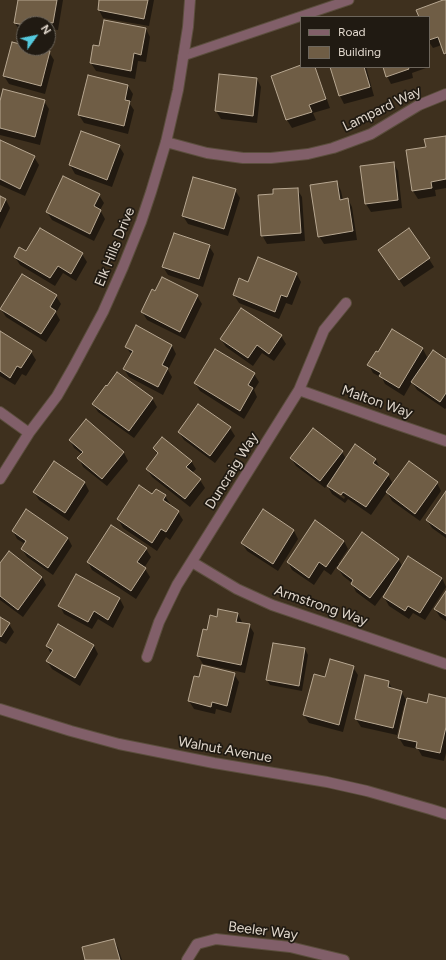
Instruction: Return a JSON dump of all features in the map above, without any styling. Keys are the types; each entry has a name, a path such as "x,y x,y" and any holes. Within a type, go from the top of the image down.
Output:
{"street":[{"name":"Elk Hills Drive","path":"0,480 29,433 57,396 103,312 123,268 141,222 166,142 178,90 188,27 190,0"},
{"name":"Lampard Way","path":"166,142 207,153 243,158 271,158 308,154 333,148 371,134 419,105 446,94"},
{"name":"Duncraig Way","path":"147,657 159,622 177,585 299,390 324,330 346,303"},
{"name":"Malton Way","path":"299,390 446,440"},
{"path":"0,412 29,433"},
{"name":"Armstrong Way","path":"192,562 237,589 272,605 446,664"},
{"name":"Walnut Avenue","path":"0,709 119,744 214,763 327,782 367,791 446,814"},
{"name":"Beeler Way","path":"187,960 197,944 216,939 290,947 344,960"}],"lane":[{"path":"302,16 349,0"},
{"path":"183,56 300,17"}],"building":[{"path":"18,0 57,0 54,16 16,16 16,23 14,23"},
{"path":"99,0 148,0 144,19 98,10"},
{"path":"446,0 446,53 444,54 438,37 430,40 430,16 419,16 416,10"},
{"path":"104,20 146,28 141,55 134,53 131,71 90,63 93,45 99,46"},
{"path":"12,42 16,43 16,56 49,56 41,86 3,76"},
{"path":"300,65 300,68 315,68 326,99 309,105 312,112 286,120 271,76"},
{"path":"330,68 364,68 370,87 339,96"},
{"path":"383,68 409,69 386,77"},
{"path":"219,74 257,78 253,116 215,111"},
{"path":"88,75 128,85 125,100 130,101 124,126 78,115"},
{"path":"3,89 45,100 35,137 0,128 0,101"},
{"path":"81,131 120,145 107,180 69,165"},
{"path":"446,136 446,179 431,182 432,188 412,191 406,150 426,147 424,139"},
{"path":"0,140 35,156 20,189 0,179"},
{"path":"394,162 398,200 365,204 360,166"},
{"path":"63,176 100,194 94,206 101,210 90,234 46,212"},
{"path":"193,177 236,189 224,229 182,216"},
{"path":"337,181 340,200 348,198 353,231 318,237 310,185"},
{"path":"298,188 301,233 261,236 258,195 273,194 273,189"},
{"path":"0,196 6,199 0,212"},
{"path":"40,228 83,253 71,274 58,266 50,278 14,257 19,247 26,251"},
{"path":"409,228 430,258 399,280 378,250"},
{"path":"174,233 210,245 199,279 162,267"},
{"path":"258,257 297,273 287,297 281,295 275,312 233,295 239,278 248,282"},
{"path":"22,274 57,295 50,307 56,311 41,334 0,309"},
{"path":"162,277 198,295 180,332 141,312 152,289 155,291"},
{"path":"241,308 282,335 269,354 257,345 248,358 220,339"},
{"path":"136,325 172,345 162,365 168,368 158,387 123,369 133,351 125,347"},
{"path":"392,329 423,348 399,388 379,376 381,373 367,365 376,351 378,352"},
{"path":"0,331 32,351 21,368 17,366 10,378 0,371"},
{"path":"215,349 255,373 248,385 253,388 240,411 194,383"},
{"path":"433,350 446,359 446,393 440,402 411,382"},
{"path":"117,372 153,398 129,431 92,404"},
{"path":"198,404 231,427 210,456 178,432"},
{"path":"86,419 124,452 102,479 77,458 83,452 69,440"},
{"path":"313,428 343,451 320,481 290,458"},
{"path":"162,437 192,461 186,467 201,479 185,499 146,469 158,453 153,448"},
{"path":"355,444 376,459 373,463 389,474 366,507 343,492 341,495 327,486"},
{"path":"54,461 85,482 65,513 33,492"},
{"path":"409,461 438,482 415,514 386,492"},
{"path":"139,485 152,494 156,489 166,495 163,500 179,511 166,532 161,529 152,543 117,519"},
{"path":"446,491 446,534 426,520"},
{"path":"26,509 68,538 48,568 21,549 26,541 12,531"},
{"path":"263,509 294,530 273,564 241,543"},
{"path":"315,520 344,541 326,567 319,562 309,578 287,562"},
{"path":"111,525 147,548 137,562 146,568 131,591 87,562"},
{"path":"362,532 399,559 370,598 351,584 353,580 337,568"},
{"path":"9,551 42,577 18,610 0,596 0,563"},
{"path":"408,556 442,578 420,613 408,606 405,611 383,597"},
{"path":"76,574 120,598 108,620 94,611 88,622 58,606"},
{"path":"446,591 446,616 434,609"},
{"path":"218,609 238,613 236,622 250,624 241,665 197,656 203,629 207,630 210,615 217,617"},
{"path":"0,617 10,623 1,637 0,636"},
{"path":"58,624 94,645 75,678 46,661 53,650 46,646"},
{"path":"273,643 305,648 299,686 266,680"},
{"path":"330,659 354,666 339,725 303,715 314,674 325,677"},
{"path":"202,665 235,673 227,706 212,702 211,707 188,701 194,676 199,677"},
{"path":"365,675 389,681 388,687 402,691 393,728 355,719"},
{"path":"429,694 446,698 446,727 440,753 416,748 417,742 398,738 407,698 427,703"},
{"path":"114,939 120,960 85,960 82,947"}]}
